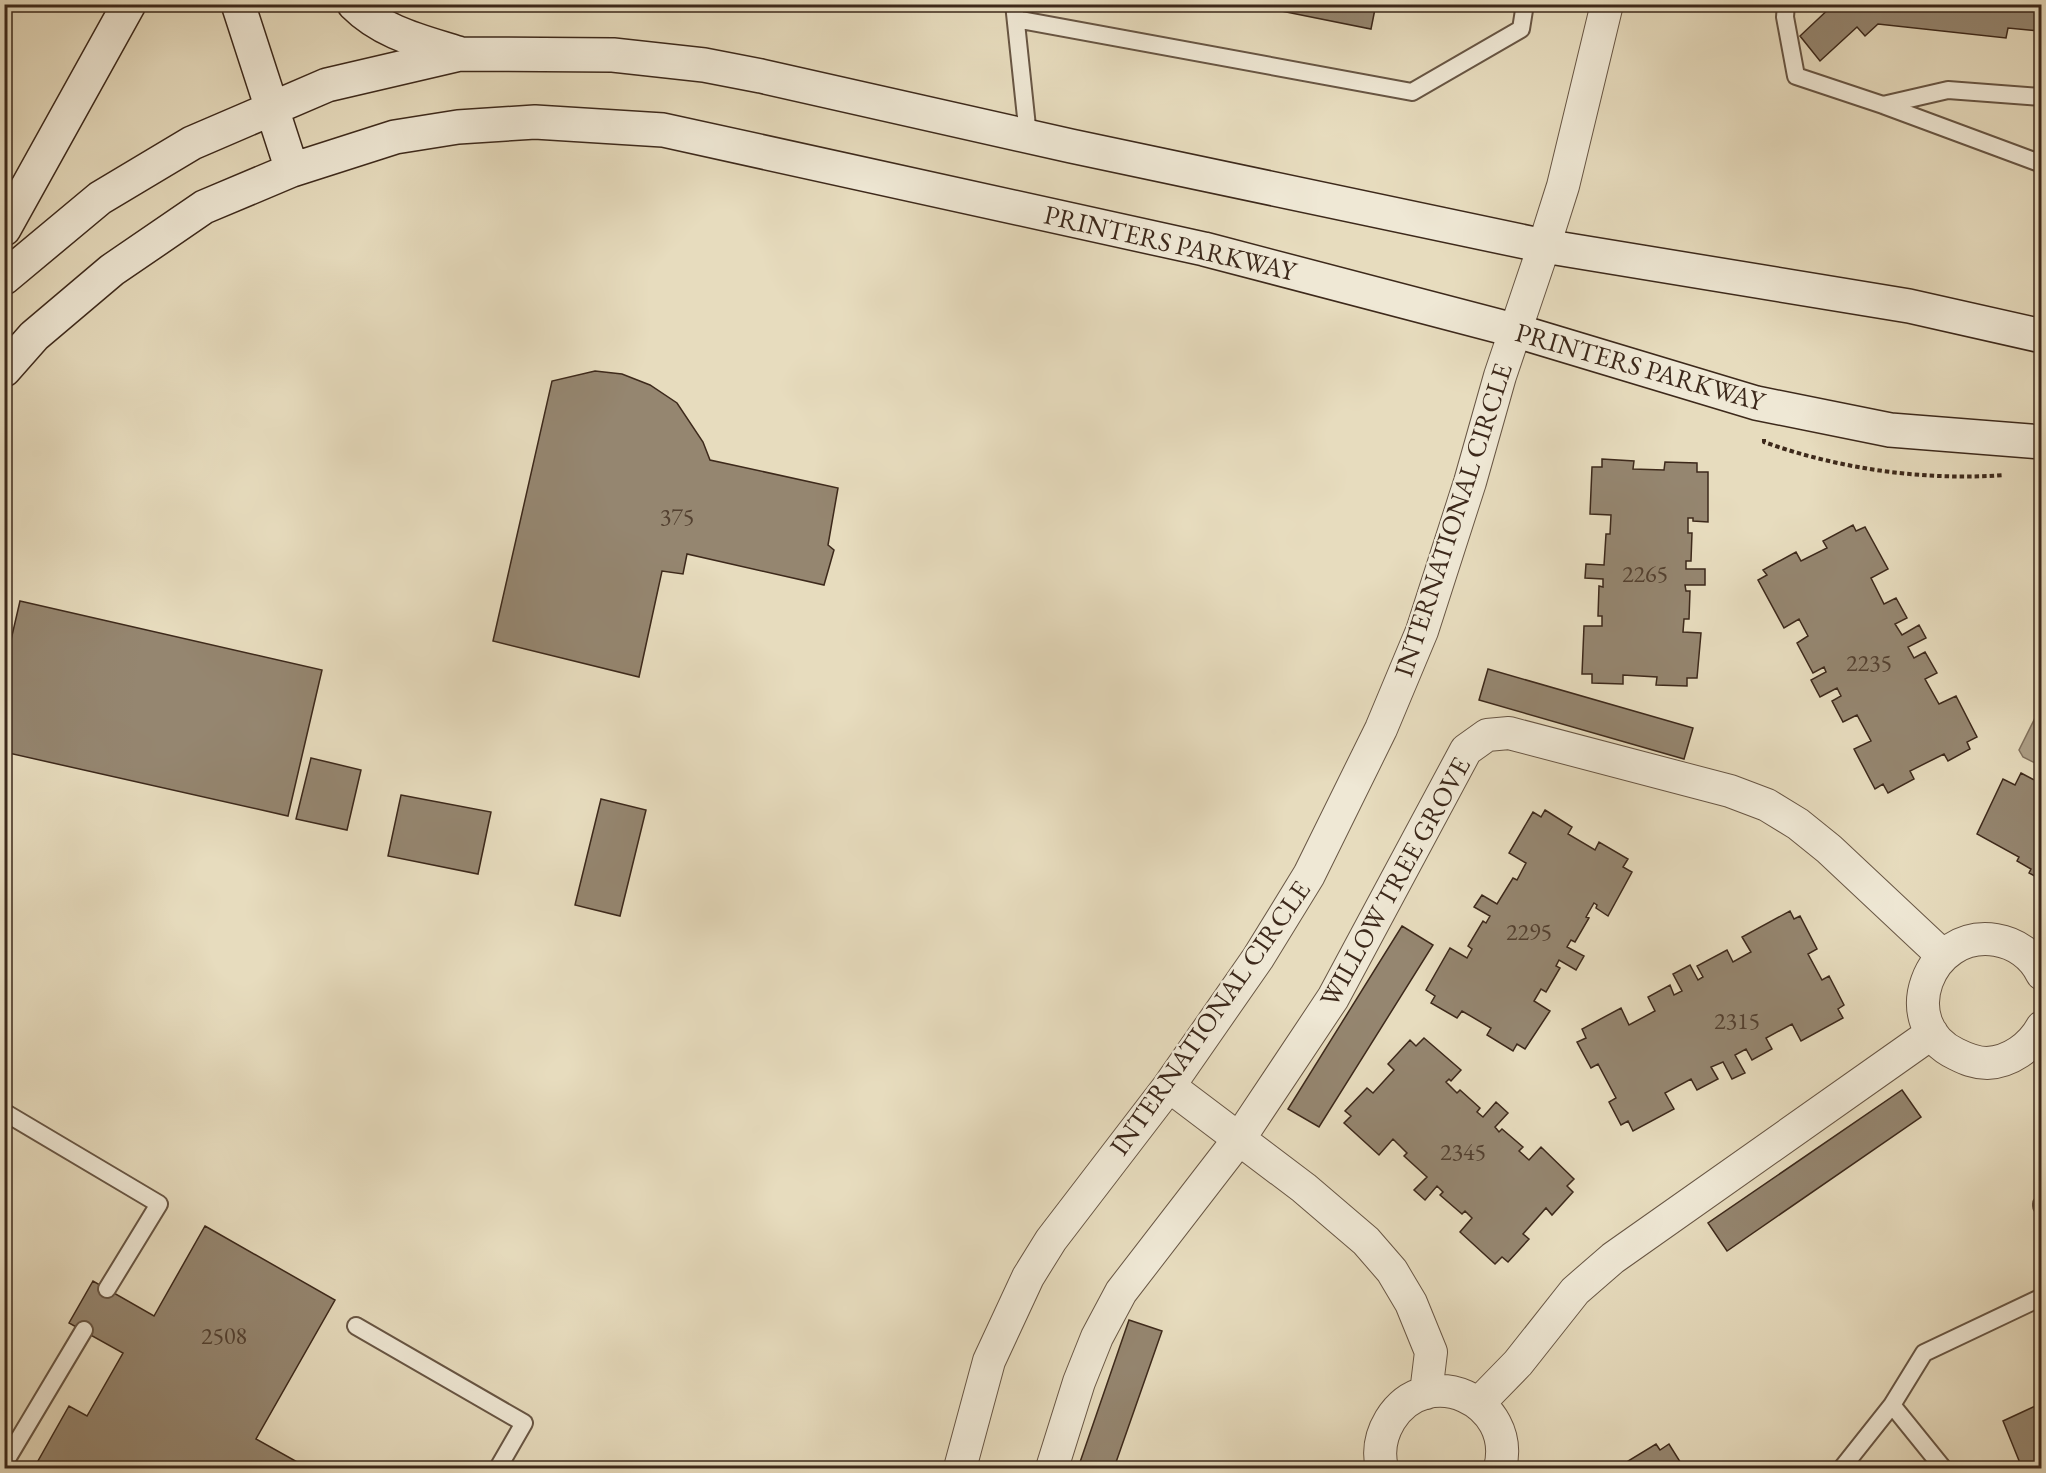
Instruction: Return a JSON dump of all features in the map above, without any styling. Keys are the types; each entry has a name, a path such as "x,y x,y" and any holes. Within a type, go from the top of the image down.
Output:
{"main road":[{"path":"4,229 129,4"},
{"path":"238,4 292,170"},
{"path":"354,4 364,15 391,32 460,54"},
{"path":"4,278 100,198 192,143 273,106 327,85 460,54 613,55 704,65 1544,246 1909,306 2042,336"},
{"name":"PRINTERS PARKWAY","path":"4,370 34,336 131,258 204,207 292,170 394,137 458,127 535,122 663,130 1204,249 1517,331 1756,403 1890,430 2042,442"}],"street":[{"name":"INTERNATIONAL CIRCLE","path":"960,1468 989,1361 1028,1277 1051,1240 1169,1086 1258,958 1309,875 1381,729 1422,631 1470,482 1500,376 1517,331 1563,186 1607,4"},
{"name":"WILLOW TREE GROVE","path":"1052,1468 1078,1382 1097,1337 1121,1292 1239,1139 1333,998 1466,750 1487,735 1509,733 1730,791 1767,805 1798,824 1829,849 1942,955"},
{"path":"2041,972 2026,953 2009,942 1983,938 1962,942 1942,955 1926,979 1923,995 1924,1012 1932,1033 1947,1049 1972,1062 1988,1063 2012,1057 2029,1044 2042,1027"},
{"path":"1479,1403 1518,1363 1575,1291 1613,1258 1932,1033"},
{"path":"1169,1086 1359,1234 1392,1271 1412,1303 1431,1352 1426,1393"},
{"path":"1382,1468 1380,1447 1385,1429 1395,1412 1409,1400 1426,1393 1454,1393 1479,1403 1493,1418 1502,1437 1503,1458 1500,1468"}],"lane":[{"path":"1028,136 1015,12 1412,92 1521,29 1525,4"},
{"path":"1786,4 1785,17 1796,76 1883,105 2042,164"},
{"path":"1883,105 1948,90 2042,97"},
{"path":"4,1112 159,1204 107,1289"},
{"path":"1842,1468 1892,1405 1924,1353 2042,1297"},
{"path":"356,1326 524,1423 498,1468"},
{"path":"4,1464 84,1330"},
{"path":"1892,1405 1943,1468"}],"shaded area":[{"path":"2041,706 2041,766 2023,757 2019,750"}],"building":[{"path":"1246,4 1376,4 1371,29"},
{"path":"1834,4 2042,4 2042,48 2036,48 2039,31 2008,28 2006,38 1878,24 1865,36 1857,27 1820,61 1800,36"},
{"path":"595,371 622,374 650,385 677,403 703,442 710,460 838,488 828,545 834,550 824,585 687,554 683,574 662,571 639,677 493,641 552,381"},
{"path":"1602,459 1634,461 1633,469 1664,470 1665,462 1697,463 1697,472 1708,472 1708,522 1693,521 1693,518 1688,518 1688,533 1692,533 1691,561 1686,561 1686,569 1705,569 1705,585 1685,585 1686,591 1690,591 1689,619 1684,619 1683,632 1701,633 1697,678 1687,678 1687,686 1656,685 1657,677 1623,675 1623,684 1592,683 1592,674 1582,674 1584,626 1602,626 1602,616 1598,616 1599,586 1603,587 1603,579 1585,578 1586,564 1604,565 1606,534 1610,534 1611,515 1590,514 1592,467 1602,467"},
{"path":"1853,525 1856,531 1865,527 1888,569 1871,578 1884,604 1896,598 1907,618 1895,624 1902,635 1919,625 1926,638 1908,647 1914,658 1925,652 1937,673 1925,679 1939,704 1956,696 1977,737 1967,742 1970,749 1948,761 1944,754 1910,771 1914,779 1888,793 1883,784 1875,789 1854,749 1871,741 1857,715 1843,722 1832,701 1841,696 1837,688 1820,697 1811,680 1826,672 1824,667 1813,673 1797,643 1808,636 1799,619 1784,628 1758,580 1767,575 1763,570 1796,552 1801,561 1827,548 1823,541"},
{"path":"20,601 322,670 288,816 4,752 4,670"},
{"path":"1488,669 1693,728 1684,759 1479,700"},
{"path":"311,758 361,770 347,830 296,819"},
{"path":"2021,773 2042,784 2042,880 2029,873 2031,869 2017,861 2019,857 1977,834 2003,779 2015,785"},
{"path":"401,795 491,812 478,874 388,856"},
{"path":"601,799 646,810 620,916 575,905"},
{"path":"1545,810 1572,827 1568,834 1595,850 1599,842 1628,859 1623,867 1632,872 1608,916 1596,908 1597,905 1594,903 1586,917 1589,918 1575,942 1571,940 1567,947 1584,956 1576,970 1559,960 1556,966 1560,968 1546,992 1541,989 1534,1001 1550,1011 1525,1049 1517,1044 1513,1051 1487,1035 1491,1028 1462,1011 1457,1018 1431,1003 1435,996 1426,990 1450,948 1467,958 1472,949 1468,946 1483,921 1486,923 1490,916 1474,907 1482,895 1497,904 1513,878 1517,880 1526,863 1509,853 1533,812 1541,817"},
{"path":"1790,911 1794,919 1800,916 1817,949 1808,954 1822,980 1829,976 1844,1005 1838,1009 1843,1018 1801,1041 1792,1024 1766,1038 1772,1049 1752,1060 1746,1049 1735,1055 1745,1073 1732,1079 1723,1062 1711,1067 1718,1079 1697,1090 1691,1079 1665,1093 1674,1109 1633,1131 1628,1121 1621,1125 1609,1102 1616,1098 1598,1064 1591,1068 1577,1042 1586,1038 1582,1029 1621,1008 1629,1025 1655,1011 1648,997 1670,985 1674,995 1682,991 1673,974 1690,965 1698,980 1703,977 1697,966 1727,950 1733,962 1751,952 1742,937"},
{"path":"1402,926 1433,945 1319,1127 1288,1109"},
{"path":"1424,1038 1461,1070 1451,1081 1449,1079 1446,1082 1457,1093 1460,1090 1480,1108 1477,1112 1483,1117 1496,1102 1508,1113 1495,1127 1499,1132 1502,1129 1523,1147 1519,1151 1529,1160 1541,1147 1574,1179 1567,1186 1573,1192 1552,1215 1546,1208 1523,1234 1529,1239 1508,1262 1502,1257 1495,1264 1460,1232 1472,1218 1465,1211 1462,1214 1440,1195 1443,1192 1437,1186 1425,1200 1414,1190 1427,1177 1404,1156 1407,1153 1393,1139 1379,1155 1344,1123 1351,1116 1345,1111 1367,1088 1373,1093 1394,1070 1388,1064 1410,1040 1416,1046"},
{"path":"1902,1090 1921,1117 1727,1251 1708,1223"},
{"path":"205,1226 335,1300 256,1439 308,1468 34,1468 69,1406 87,1416 123,1353 69,1323 93,1281 154,1316"},
{"path":"1129,1320 1162,1331 1114,1468 1078,1468"},
{"path":"2042,1403 2042,1468 2022,1468 2003,1421"},
{"path":"1656,1444 1660,1450 1669,1444 1684,1468 1630,1468 1628,1461"}]}
